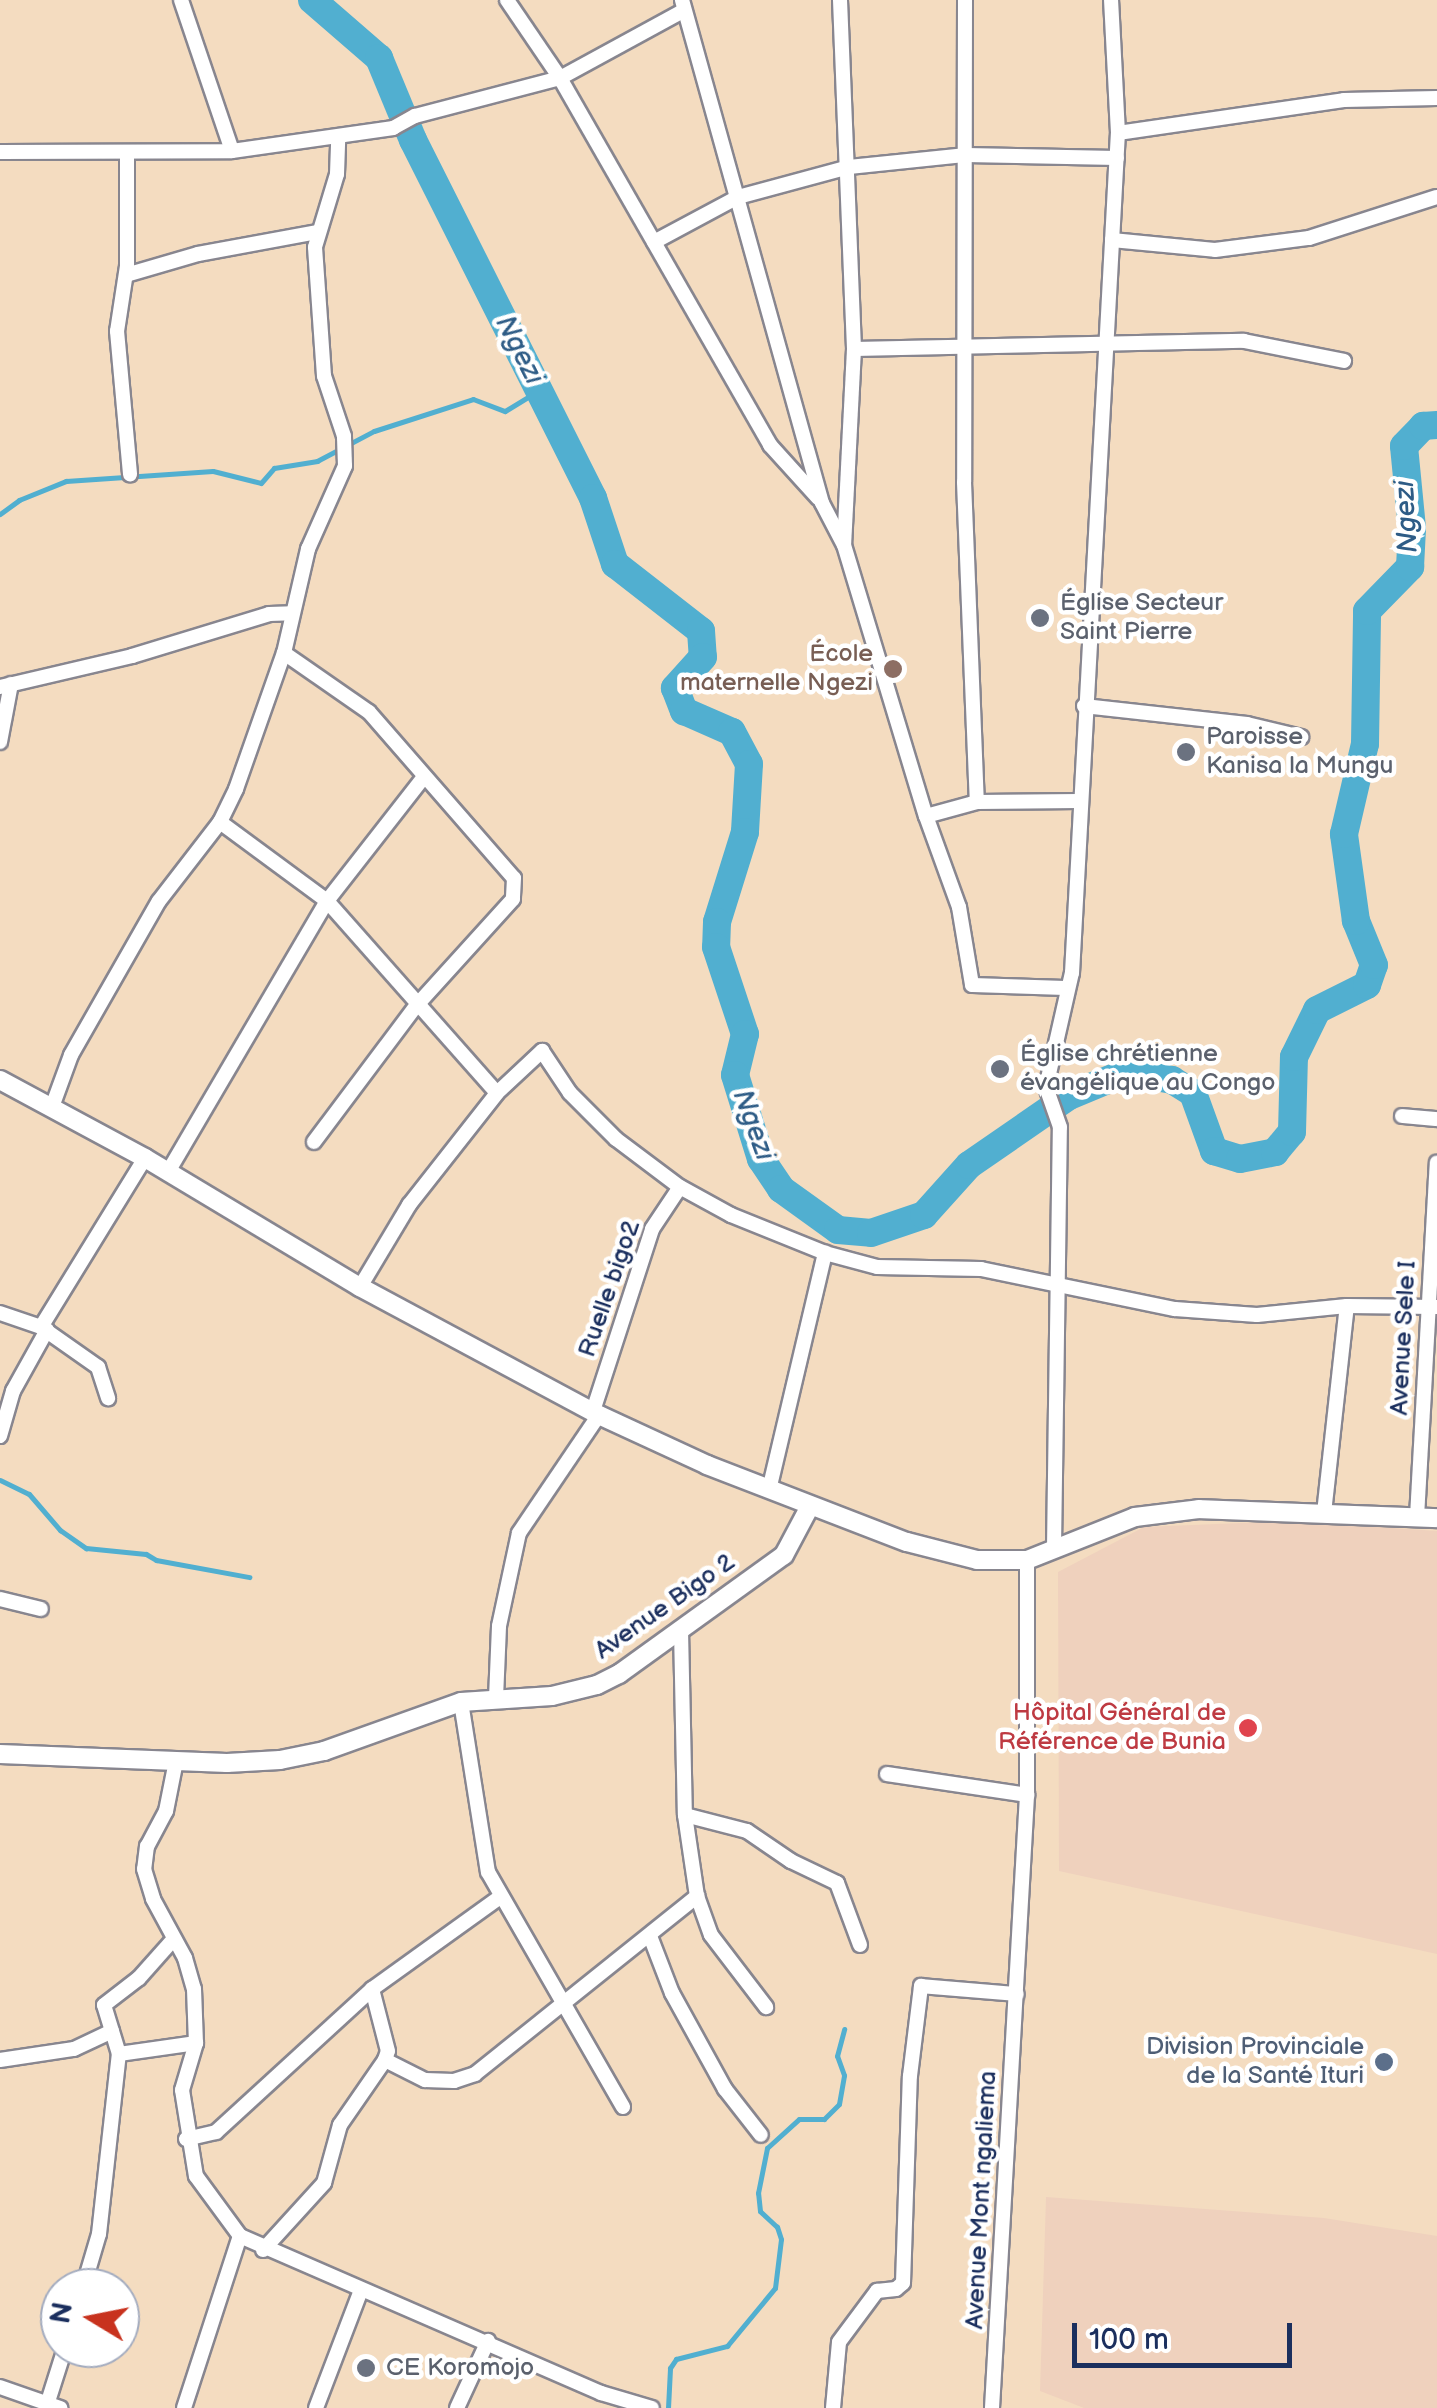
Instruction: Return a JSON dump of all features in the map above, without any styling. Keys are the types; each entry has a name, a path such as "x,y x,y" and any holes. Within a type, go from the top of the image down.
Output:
{"street":[{"path":"180,0 232,151"},
{"path":"507,0 560,78 770,445 822,502"},
{"path":"840,0 854,349 844,545"},
{"path":"965,0 964,482 977,802"},
{"path":"1054,1548 1060,1127 1047,1098 1072,973 1118,132 1111,0"},
{"path":"0,152 232,151 393,128 415,116 560,78 683,5 822,502 844,545 926,816 958,907 972,985 1066,988"},
{"path":"1118,132 1344,100 1437,98"},
{"path":"52,1107 71,1055 159,901 220,822 236,789 284,653 308,549 345,466 345,442 324,376 315,247 337,174 338,137"},
{"path":"127,154 126,275 117,331 130,474"},
{"path":"654,242 738,197 849,167 966,155 1116,158"},
{"path":"1112,240 1215,250 1290,241 1437,197"},
{"path":"126,275 198,254 318,232"},
{"path":"854,349 1244,342 1344,361"},
{"path":"0,742 5,686 132,656 268,614 292,613"},
{"path":"284,653 368,712 514,878 513,899 416,1006 314,1142"},
{"path":"1084,706 1247,724 1301,737"},
{"path":"168,1172 327,901 424,777"},
{"path":"926,816 977,802 1079,801"},
{"path":"220,822 327,901 497,1093"},
{"path":"360,1287 409,1205 497,1093 542,1051 570,1093 616,1139 680,1187 825,1254 877,1266 981,1269 1176,1309 1257,1315 1347,1306 1433,1307"},
{"path":"0,1080 145,1158 360,1287 596,1413 769,1490 907,1542 977,1560 1026,1560 1135,1517 1183,1510 1437,1518"},
{"path":"1402,1116 1437,1119"},
{"path":"0,1436 14,1392 44,1328 145,1158"},
{"name":"Avenue Sele I","path":"1417,1517 1433,1307 1437,1163"},
{"name":"Ruelle bigo2","path":"496,1698 499,1626 519,1533 596,1413 652,1229 680,1187"},
{"path":"769,1490 825,1254"},
{"path":"1324,1513 1347,1306"},
{"path":"0,1313 44,1328 98,1367 108,1398"},
{"name":"Avenue Bigo 2","path":"0,1754 227,1763 280,1760 324,1751 462,1702 552,1696 597,1684 681,1630 723,1595 784,1555 810,1506"},
{"name":"Avenue Mont ngaliema","path":"992,2408 1027,1795 1026,1560"},
{"path":"0,1600 41,1608"},
{"path":"681,1630 685,1815 697,1896 711,1935 766,2007"},
{"path":"462,1702 488,1872 623,2106"},
{"path":"176,1761 166,1811 147,1846 144,1868 172,1940 185,1958 194,1989 196,2043 182,2090 186,2138 196,2176 240,2236 262,2250 602,2393 652,2408"},
{"path":"887,1774 1027,1795"},
{"path":"685,1815 747,1831 791,1861 837,1882 860,1945"},
{"path":"386,2060 425,2080 454,2081 475,2074 697,1896"},
{"path":"186,2138 216,2132 372,1989 500,1898"},
{"path":"650,1936 672,1994 725,2089 761,2134"},
{"path":"89,2268 99,2234 119,2054 104,2005 139,1978 172,1940"},
{"path":"833,2408 840,2342 877,2292 896,2289 903,2283 910,2076 921,1986 1017,1994"},
{"path":"262,2250 324,2183 340,2125 386,2060 388,2051 372,1989"},
{"path":"0,2060 74,2049 112,2031"},
{"path":"119,2054 196,2043"},
{"path":"184,2408 240,2236"},
{"path":"316,2408 361,2290"},
{"path":"456,2408 488,2342"},
{"path":"0,2387 51,2407 60,2368"}],"shaded area":[{"name":"Hôpital Général de Référence de Bunia","path":"1287,1521 1437,1531 1437,1954 1059,1871 1058,1572 1144,1527"},
{"path":"1046,2197 1324,2218 1437,2236 1437,2408 1084,2408 1040,2391"}],"waterway":[{"name":"Ngezi","path":"312,0 379,58 413,140 593,498 615,564 701,631 703,657 675,688 684,711 732,732 749,764 745,832 717,922 716,947 745,1034 735,1075 761,1159 781,1189 838,1230 871,1233 924,1215 969,1165 1069,1096 1127,1072 1172,1080 1193,1093 1214,1151 1240,1159 1275,1152 1292,1132 1294,1057 1317,1010 1367,985 1374,965 1356,921 1344,834 1365,744 1367,611 1410,567 1412,528 1404,446 1423,426 1437,425"},
{"path":"0,514 19,500 66,481 213,471 261,483 274,468 317,461 374,431 473,399 505,411 541,389"},
{"path":"0,1480 29,1494 60,1530 86,1548 146,1554 156,1560 249,1577"},
{"path":"668,2408 670,2368 676,2359 727,2346 775,2288 781,2239 777,2227 760,2211 758,2193 767,2148 799,2119 824,2119 839,2104 844,2075 837,2056 844,2029"}],"place":[{"name":"Église Secteur Saint Pierre","path":"1040,618"},
{"name":"École maternelle Ngezi","path":"893,669"},
{"name":"Paroisse Kanisa la Mungu","path":"1186,752"},
{"name":"Église chrétienne évangélique au Congo","path":"1000,1069"},
{"name":"Hôpital Général de Référence de Bunia","path":"1248,1728"},
{"name":"Division Provinciale de la Santé Ituri","path":"1384,2062"},
{"name":"CE Koromojo","path":"366,2368"}]}
